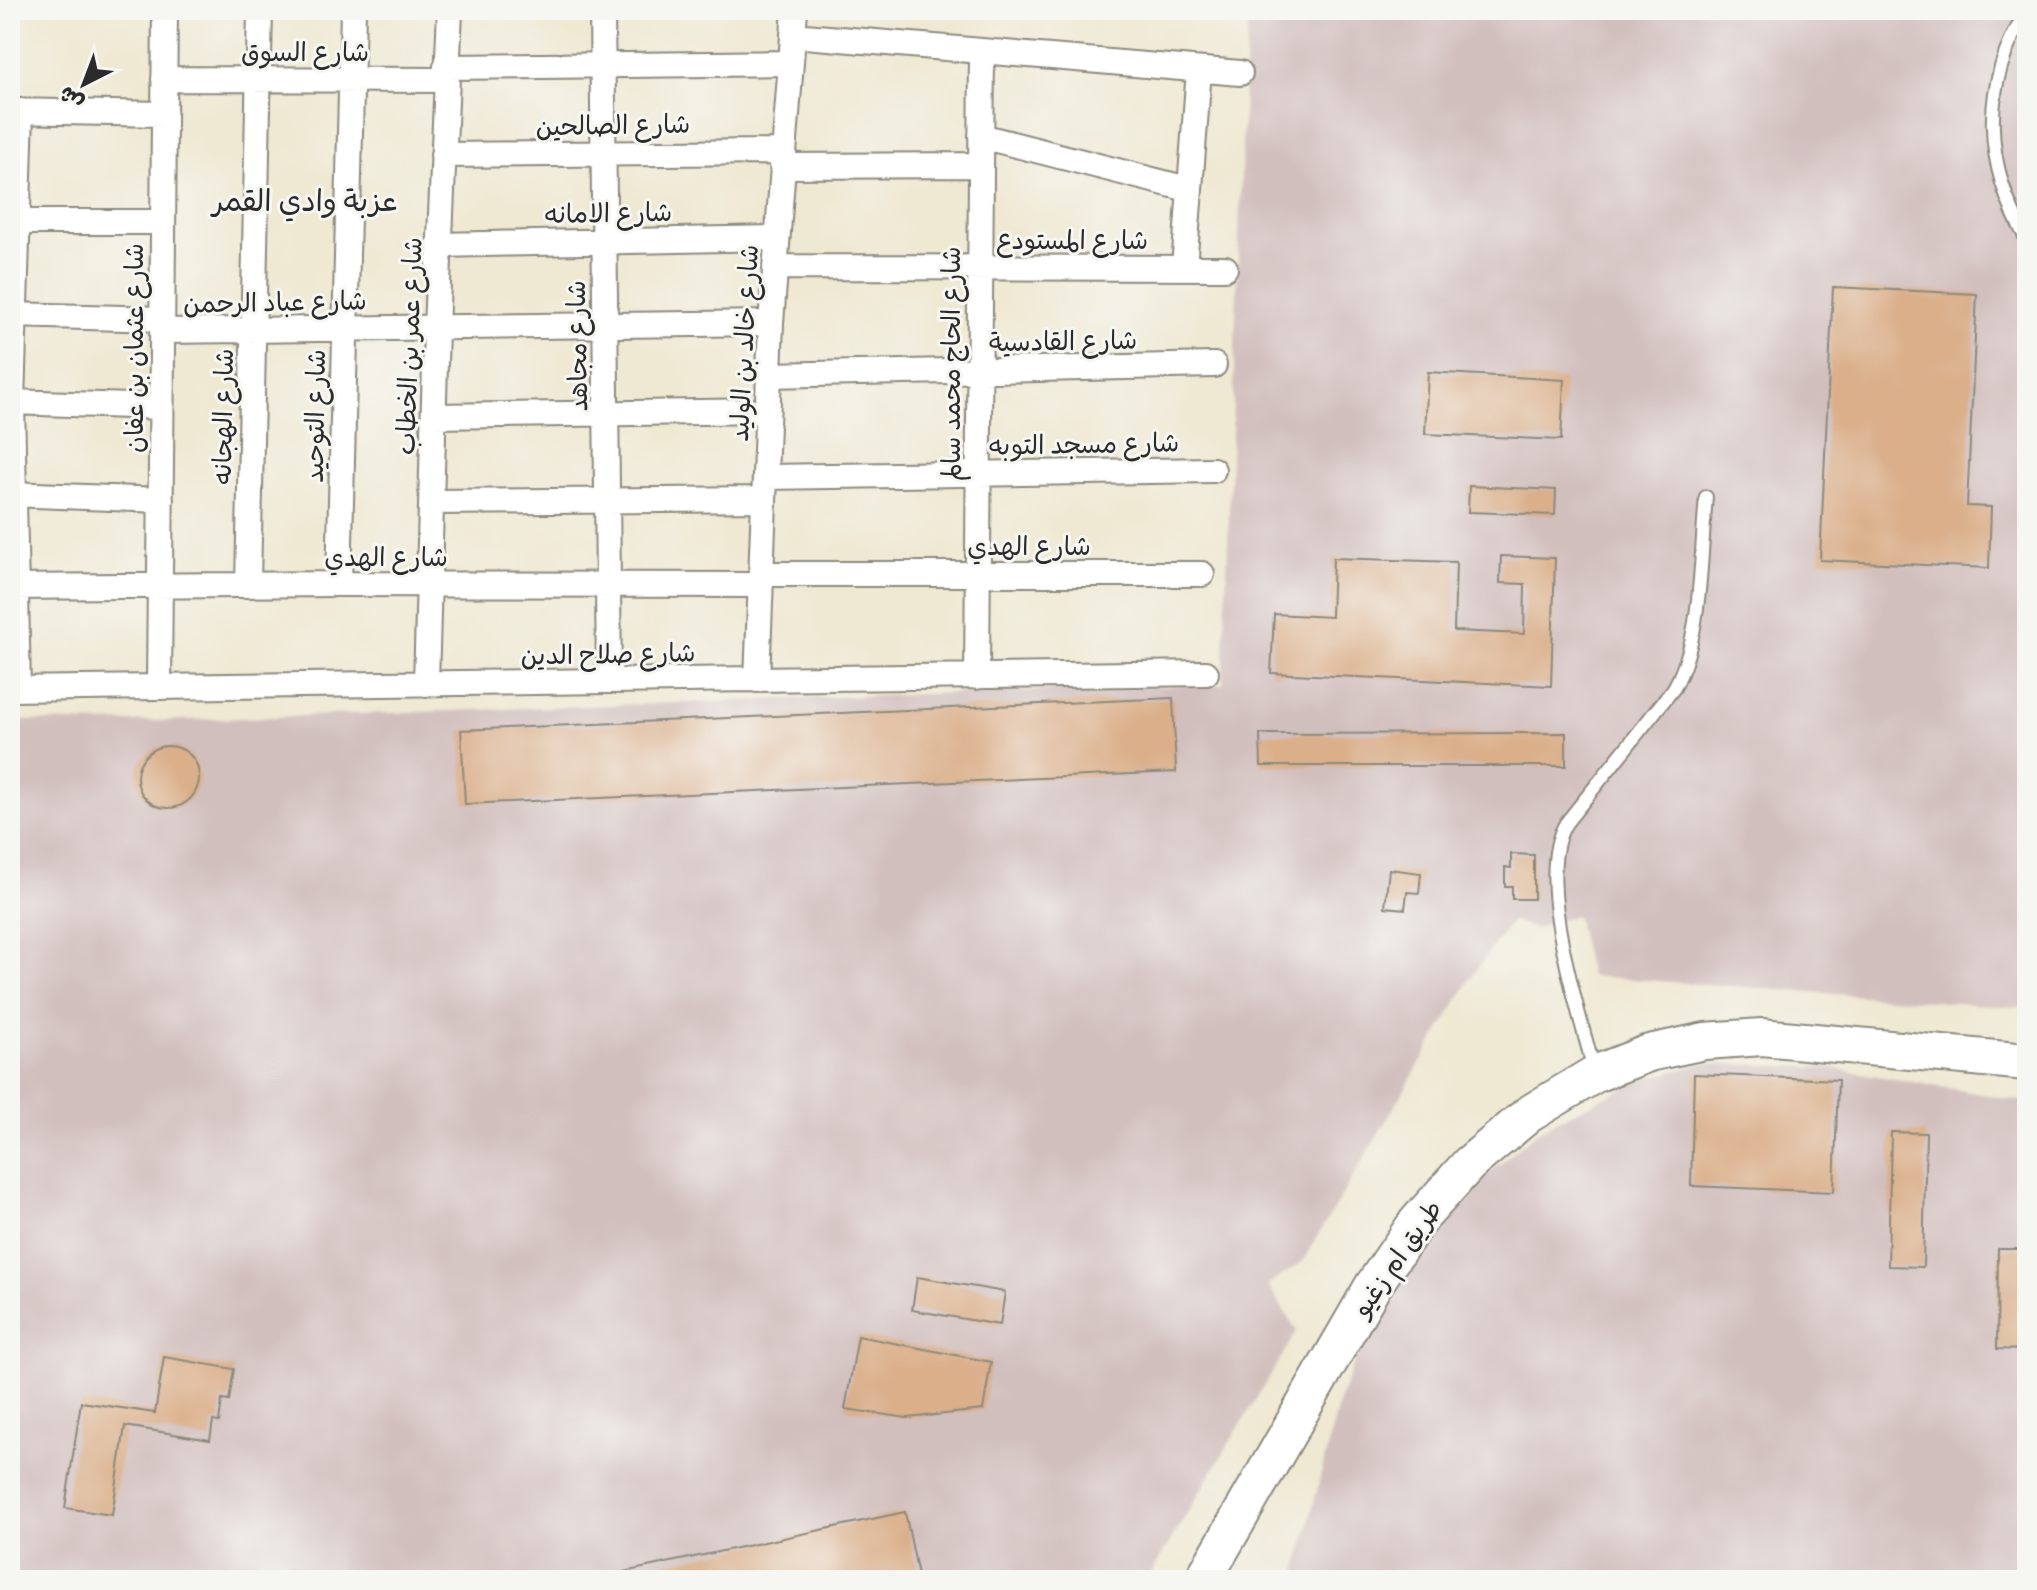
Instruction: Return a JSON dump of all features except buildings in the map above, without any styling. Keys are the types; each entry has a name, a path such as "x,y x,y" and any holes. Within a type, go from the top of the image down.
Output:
{"main road":[{"name":"طريق ام زغيو","path":"1203,1580 1373,1286 1417,1222 1469,1164 1529,1114 1595,1074 1649,1053 1691,1044 1762,1037 2027,1062"}],"street":[{"name":"شارع عثمان بن عفان","path":"159,687 165,10"},
{"name":"شارع الهجانه","path":"248,585 260,10"},
{"name":"شارع التوحيد","path":"339,584 353,10"},
{"name":"شارع عمر بن الخطاب","path":"426,684 436,328 450,10"},
{"name":"شارع مجاهد","path":"602,10 609,681"},
{"name":"شارع خالد بن الوليد","path":"757,680 771,323 795,10"},
{"path":"793,35 1240,73"},
{"name":"شارع الحاج محمد سالم","path":"977,677 982,51"},
{"name":"شارع السوق","path":"164,79 351,81 602,65 791,63"},
{"path":"1184,268 1199,70"},
{"path":"14,689 11,402 16,111 164,114"},
{"path":"981,136 1188,189"},
{"name":"شارع الصالحين","path":"443,155 603,153 981,165"},
{"path":"13,222 163,222"},
{"name":"شارع الامانه","path":"439,245 777,238"},
{"name":"شارع المستودع","path":"775,267 1225,268"},
{"name":"شارع عباد الرحمن","path":"12,315 253,330 771,323"},
{"name":"شارع القادسية","path":"769,375 1214,365"},
{"path":"11,402 161,407"},
{"path":"435,416 767,411"},
{"name":"شارع مسجد التوبه","path":"432,502 607,500 978,474 1213,470"},
{"path":"12,494 161,500"},
{"name":"شارع الهدي","path":"13,587 339,584 608,586 978,574 1202,574"},
{"name":"شارع صلاح الدين","path":"14,689 1206,673"}],"lane":[{"path":"2027,11 2001,65 1993,123 2000,182 2008,205 2027,240"},
{"path":"1595,1074 1554,905 1554,849 1566,823 1674,688 1684,671 1693,637 1706,497"}],"shaded area":[{"path":"1249,10 2027,10 2027,1008 1590,976 1576,915 1534,929 1512,920 1474,973 1302,1262 1268,1285 1297,1331 1147,1580 10,1580 10,720 101,723 1223,684"},
{"path":"1705,1063 1832,1068 2027,1102 2027,1580 1295,1580 1340,1397 1370,1326 1438,1222 1488,1174 1555,1121 1642,1079"}],"district":[{"name":"عزبة وادي القمر","path":"305,200"}]}
